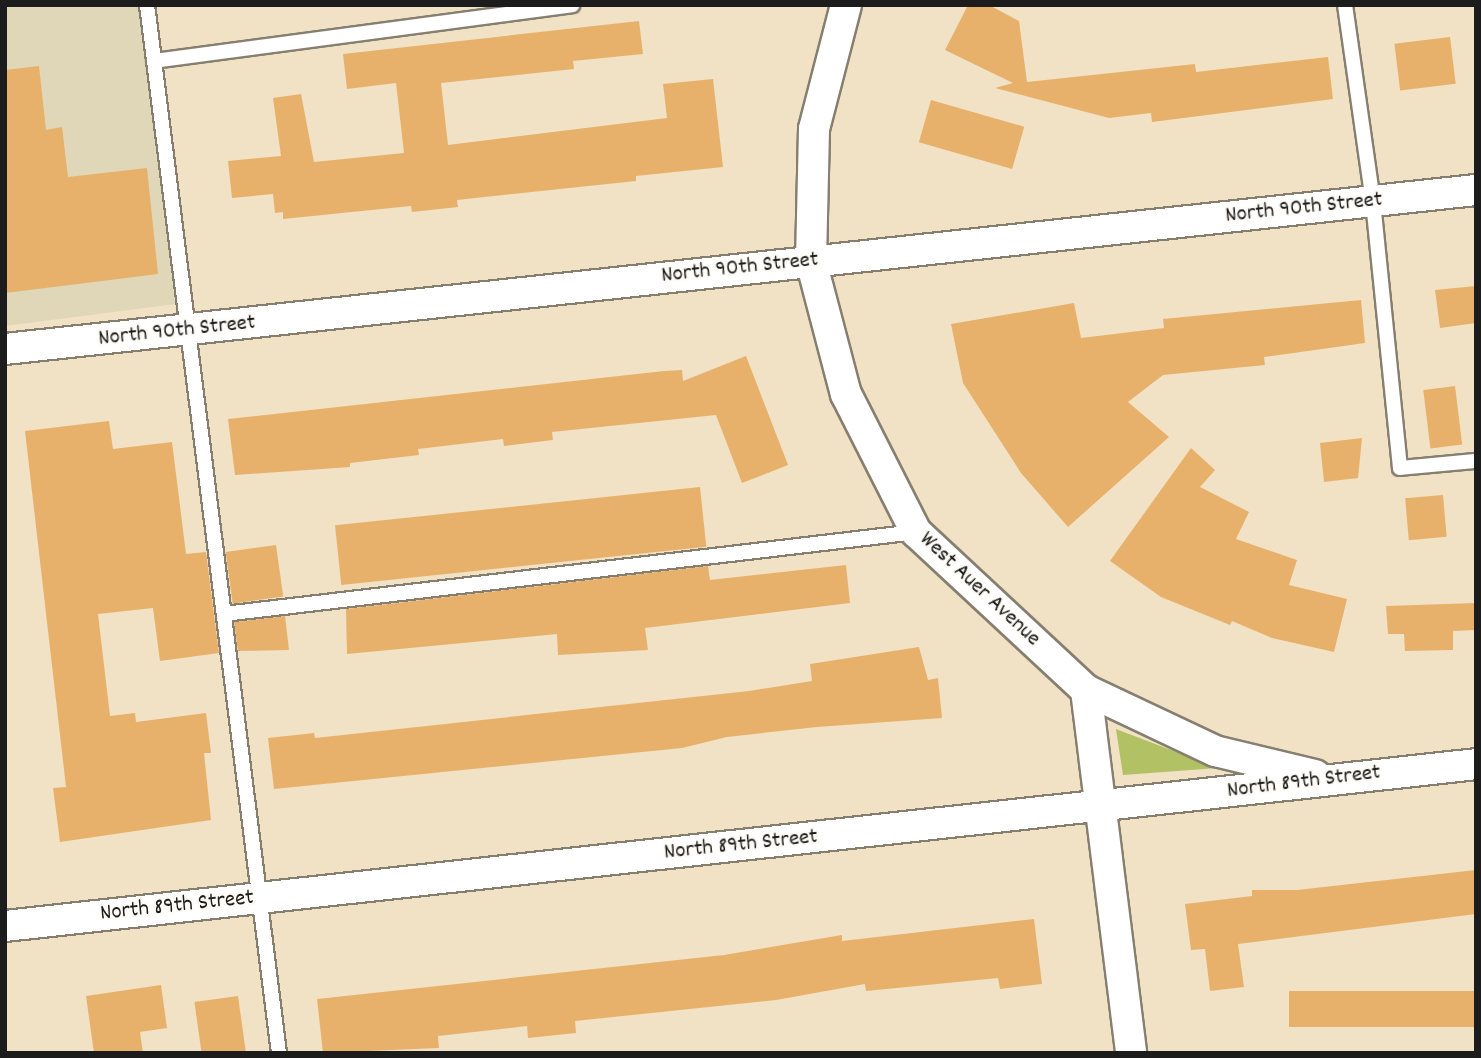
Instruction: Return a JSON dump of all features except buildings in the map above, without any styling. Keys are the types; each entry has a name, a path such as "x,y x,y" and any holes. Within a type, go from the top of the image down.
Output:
{"street":[{"name":"West Auer Avenue","path":"846,5 814,129 811,261 846,394 916,532 1086,690 1215,751 1336,780"},
{"name":"North 90th Street","path":"5,349 1476,190"},
{"path":"1086,690 1131,1053"},
{"name":"North 89th Street","path":"5,926 1476,764"}],"lane":[{"path":"147,5 279,1053"},
{"path":"154,61 572,5"},
{"path":"1345,5 1373,202 1400,468 1476,461"},
{"path":"224,614 916,532"}],"shaded area":[{"path":"5,5 154,5 191,302 5,326"}],"green space":[{"path":"1116,729 1218,768 1123,775"}]}
